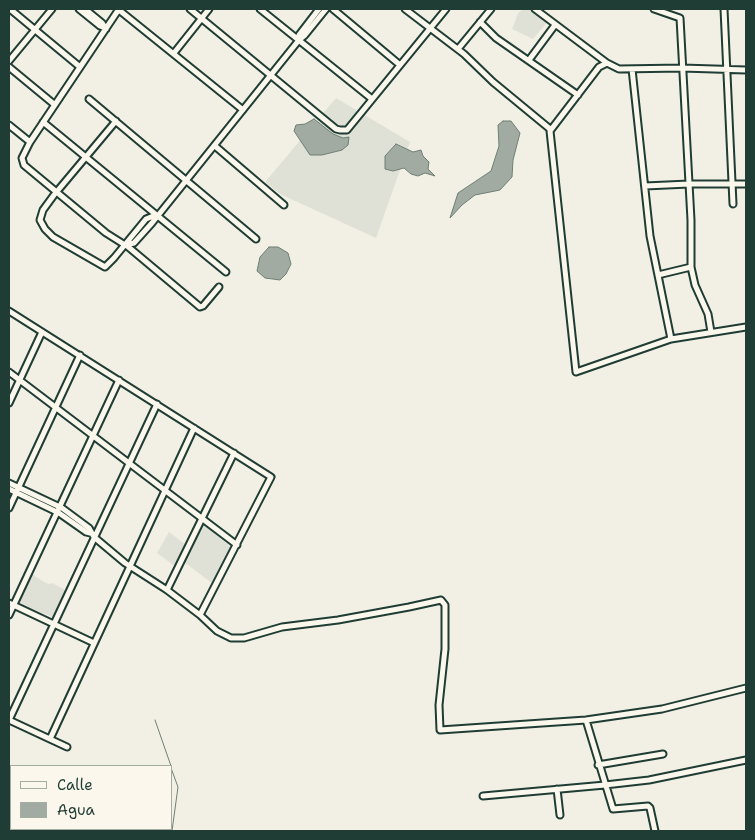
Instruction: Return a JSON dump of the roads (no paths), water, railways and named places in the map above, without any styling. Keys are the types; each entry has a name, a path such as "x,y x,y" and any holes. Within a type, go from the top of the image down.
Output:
{"street":[{"path":"10,9 80,67"},
{"path":"9,61 52,9"},
{"path":"79,9 100,26 106,28"},
{"path":"85,9 106,28"},
{"path":"219,286 203,306 200,307 24,165 22,158 54,105 119,9 243,110"},
{"path":"190,9 336,129 347,130 446,9"},
{"path":"174,53 209,9"},
{"path":"260,9 372,99"},
{"path":"116,121 57,192 40,216 42,224 53,237 105,267 125,245 134,243 152,223 156,215 271,76 319,9"},
{"path":"298,40 302,39 326,9"},
{"path":"333,9 400,65"},
{"path":"405,9 429,29 458,49 492,82 550,129"},
{"path":"458,49 491,9"},
{"path":"535,9 607,63 619,69 746,70"},
{"path":"654,9 680,18 689,184 691,267 697,291 708,314 711,332"},
{"path":"724,9 733,204"},
{"path":"480,22 496,38 578,95"},
{"path":"529,60 556,25"},
{"path":"607,63 599,67 550,129 576,372 672,339 746,327"},
{"path":"9,67 54,105"},
{"path":"632,69 650,236 672,339"},
{"path":"88,99 256,239"},
{"path":"43,122 226,272"},
{"path":"9,125 30,142"},
{"path":"215,146 284,205"},
{"path":"645,186 746,184"},
{"path":"658,275 691,267"},
{"path":"9,310 269,475 271,479 200,615"},
{"path":"9,403 42,332"},
{"path":"9,508 80,355"},
{"path":"9,372 237,545"},
{"path":"9,614 11,604 119,380"},
{"path":"67,747 9,720 54,624 92,535 157,404"},
{"path":"50,739 194,428"},
{"path":"167,590 234,453"},
{"path":"9,484 17,490 57,509 130,567 167,590 226,637 238,639 282,627 347,619 441,600 445,605 445,648 439,706 440,730 586,720 662,709 746,688"},
{"path":"9,489 17,490"},
{"path":"11,604 94,643"},
{"path":"586,720 598,765 613,809 644,805 649,807 655,831"},
{"path":"598,765 663,754"},
{"path":"482,796 649,780 746,760"},
{"path":"557,789 560,815"}],"water":[{"path":"314,119 333,134 343,138 349,137 348,145 342,150 322,155 310,155 294,131 296,125 305,124"},
{"path":"503,121 511,121 520,133 513,160 512,177 500,190 475,195 450,218 458,193 491,171 499,146 498,125"},
{"path":"396,144 413,152 421,150 423,156 429,162 428,169 435,176 425,173 418,176 411,174 404,168 393,171 385,169 385,156"},
{"path":"269,247 278,247 288,253 291,264 286,274 280,280 265,278 257,271 260,257"}],"waterway":[{"path":"155,720 171,765"},
{"path":"172,771 178,787 172,831"}]}
